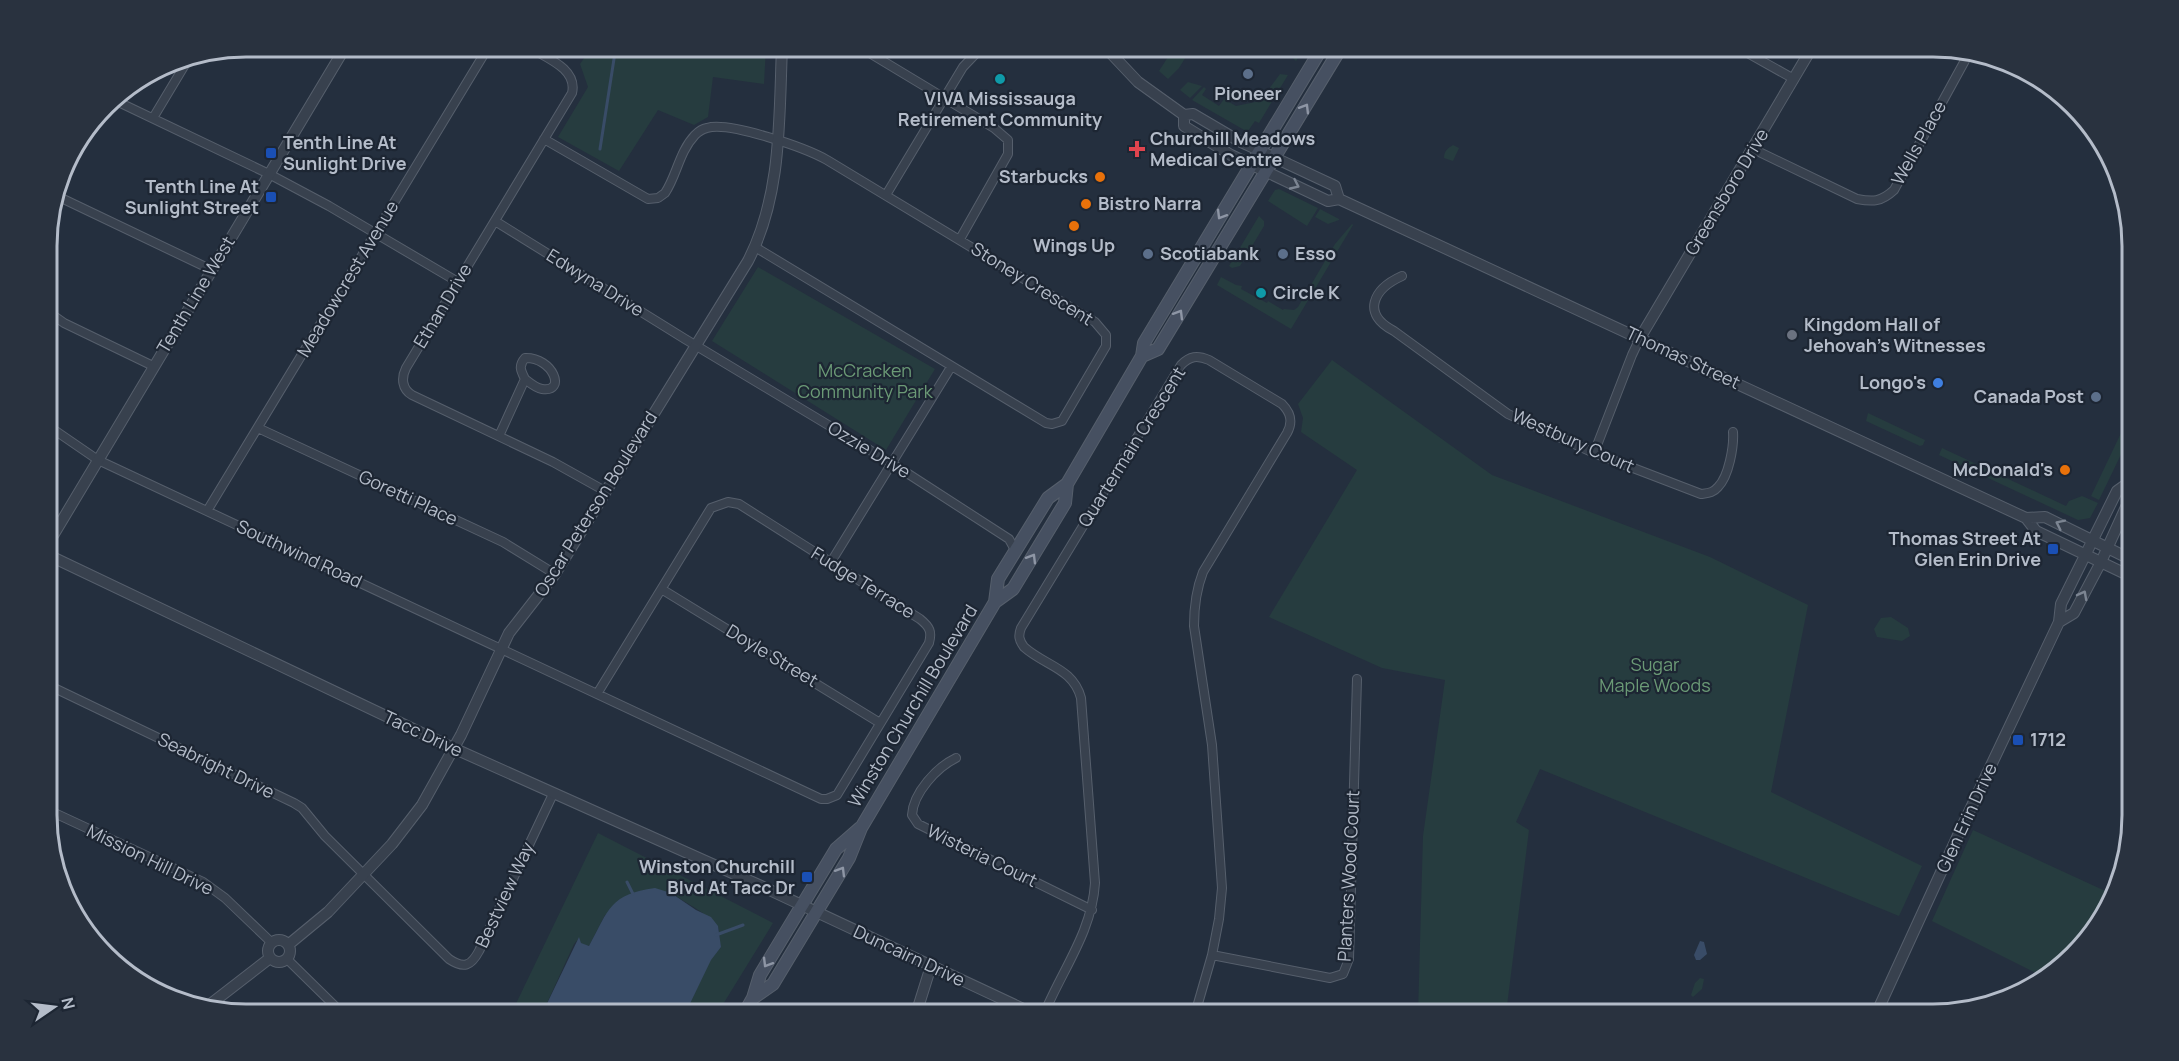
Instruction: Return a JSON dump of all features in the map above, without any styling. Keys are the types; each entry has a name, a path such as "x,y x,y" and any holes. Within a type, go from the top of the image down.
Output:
{"main road":[{"name":"Winston Churchill Boulevard","path":"753,998 773,984 849,858 861,828 995,602 998,579 1048,498 1067,484 1142,356 1144,343 1316,57"},
{"name":"Winston Churchill Boulevard","path":"1142,356 1158,349 1335,57"},
{"name":"Winston Churchill Boulevard","path":"995,602 1013,589 1065,502 1067,484"},
{"name":"Winston Churchill Boulevard","path":"750,1004 760,975 836,849 861,828"}],"street":[{"name":"Tenth Line West","path":"57,529 339,57"},
{"name":"Meadowcrest Avenue","path":"207,511 482,57"},
{"name":"Ethan Drive","path":"545,57 564,69 573,82 572,93 406,368 403,376 404,386 412,395 553,462 605,491"},
{"name":"Oscar Peterson Boulevard","path":"288,945 328,912 399,836 422,805 461,735 501,648 555,574 755,247 773,189 778,140 782,57"},
{"path":"876,57 1002,133 1008,140 1010,146 1008,154 960,239"},
{"path":"886,195 963,67 973,57"},
{"name":"Thomas Street","path":"1114,57 1138,82 1184,115 1193,114 1239,141 1335,186 1339,199"},
{"path":"1755,57 1794,79"},
{"name":"Greensboro Drive","path":"1640,338 1807,57"},
{"name":"Wells Place","path":"1753,149 1857,199 1873,202 1885,199 1894,190 1965,60"},
{"path":"153,118 183,68"},
{"path":"122,104 269,174 376,233 458,282"},
{"name":"Thomas Street","path":"1184,115 1184,126 1251,165 1328,201 1339,199 2026,518 2036,531 2122,572"},
{"name":"Stoney Crescent","path":"544,139 648,200 658,198 664,193 689,142 707,127 727,128 778,140 810,151 1095,322 1106,334 1104,353 1062,421 1052,424 1038,420 755,247"},
{"path":"63,199 212,270"},
{"name":"Edwyna Drive","path":"495,221 695,345"},
{"name":"Westbury Court","path":"1402,276 1380,291 1374,304 1375,315 1382,325 1394,331 1508,414 1594,453 1701,494 1712,492 1720,485 1734,447 1733,432"},
{"path":"57,318 153,366"},
{"path":"1594,453 1640,338"},
{"name":"Ozzie Drive","path":"695,345 893,464 1010,539"},
{"name":"Quartermain Crescent","path":"1049,1004 1085,930 1092,910 1095,883 1082,698 1072,678 1029,652 1019,641 1019,634 1021,627 1181,365 1191,357 1204,357 1282,404 1288,411 1291,421 1287,433 1203,572 1197,587 1194,626 1214,757 1222,888 1212,955 1198,1004"},
{"path":"831,562 951,367"},
{"path":"499,436 525,379"},
{"name":"Goretti Place","path":"258,428 503,542 555,574"},
{"name":"Southwind Road","path":"57,432 98,459 501,648"},
{"name":"Glen Erin Drive","path":"1881,1004 2059,622 2061,604 2117,491 2122,487"},
{"name":"Fudge Terrace","path":"501,648 597,694 821,799 827,799 837,795 929,643 931,633 928,625 920,619 739,504 728,502 711,508 663,590 597,694"},
{"name":"Glen Erin Drive","path":"2059,622 2074,612 2101,562 2122,516"},
{"name":"Thomas Street","path":"2026,518 2045,517 2122,555"},
{"path":"1014,553 1010,539 1027,532"},
{"name":"Tacc Drive","path":"57,559 453,748 802,905"},
{"name":"Doyle Street","path":"663,590 880,723"},
{"name":"Planters Wood Court","path":"1212,955 1330,978 1343,974 1347,967 1358,679"},
{"name":"Seabright Drive","path":"57,689 294,803 302,808 318,829 364,874"},
{"name":"Wisteria Court","path":"956,758 939,768 915,804 912,815 918,824 1092,910"},
{"name":"Bestview Way","path":"364,874 449,959 458,965 467,964 474,960 479,951 553,794"},
{"name":"Mission Hill Drive","path":"57,814 204,882 272,943"},
{"name":"Duncairn Drive","path":"802,905 1013,1004"},
{"path":"283,941 288,945 290,952 287,959 280,963 270,958 268,950 272,943 283,941"},
{"path":"215,1001 270,958"},
{"path":"287,959 333,1004"},
{"path":"919,1004 931,966"}],"green space":[{"path":"585,57 765,57 764,84 713,77 708,117 694,125 658,110 619,171 558,137 588,87 580,64"},
{"path":"1168,57 1186,57 1168,79 1159,71"},
{"path":"1280,74 1288,75 1259,123 1255,121 1248,131 1192,100 1204,87 1206,89 1202,95 1219,106 1224,99 1236,106 1260,101"},
{"path":"1188,82 1202,86 1190,98 1180,90"},
{"path":"1453,145 1459,148 1453,161 1444,158 1447,150"},
{"path":"1279,189 1318,208 1307,226 1268,201 1275,190"},
{"path":"1320,209 1339,220 1328,224 1315,217"},
{"path":"1259,216 1264,221 1264,226 1240,266 1232,268 1229,266"},
{"path":"1352,224 1291,329 1217,285 1221,277 1242,286 1241,289 1267,303 1268,301 1283,310 1294,310 1298,307 1335,244"},
{"name":"McCracken Community Park","path":"758,267 935,369 886,450 712,341"},
{"name":"Sugar Maple Woods","path":"1332,360 1492,475 1710,557 1808,605 1771,792 1922,866 1899,916 1540,769 1516,822 1529,830 1507,1004 1418,1004 1423,836 1445,680 1382,668 1269,617 1357,470 1301,432 1303,418 1298,404"},
{"path":"1868,413 1925,440 1923,445 1920,446 1866,421"},
{"path":"2121,433 2122,452 2099,500 2091,496"},
{"path":"1942,448 2066,506 2069,501 2082,496 2098,503 2090,518 2078,520 1939,455"},
{"path":"1891,617 1908,628 1910,636 1902,641 1877,637 1874,629 1881,618"},
{"path":"1973,830 2106,891 2090,920 2075,939 2036,973 1932,921"},
{"path":"598,833 773,923 723,1004 690,1004 710,960 721,947 718,927 704,914 671,893 605,915 589,946 581,944 579,938 574,944 547,1004 516,1004"},
{"path":"1700,978 1704,979 1702,989 1693,997 1691,995 1695,983"}],"water":[{"path":"655,888 671,893 711,917 718,926 721,947 711,960 690,1004 547,1004 579,937 581,943 589,946 613,905 629,894"},
{"path":"1700,941 1704,942 1707,954 1700,960 1696,960 1694,955"}],"waterway":[{"path":"600,149 614,57"},
{"path":"627,882 633,894"},
{"path":"716,935 743,925"}],"place":[{"name":"Pioneer","path":"1248,74"},
{"name":"V!VA Mississauga Retirement Community","path":"1000,79"},
{"name":"Churchill Meadows Medical Centre","path":"1137,149"},
{"name":"Tenth Line At Sunlight Drive","path":"271,153"},
{"name":"Starbucks","path":"1100,177"},
{"name":"Tenth Line At Sunlight Street","path":"271,197"},
{"name":"Bistro Narra","path":"1086,204"},
{"name":"Wings Up","path":"1074,226"},
{"name":"Scotiabank","path":"1148,254"},
{"name":"Esso","path":"1283,254"},
{"name":"Circle K","path":"1261,293"},
{"name":"Kingdom Hall of Jehovah's Witnesses","path":"1792,335"},
{"name":"Longo's","path":"1938,383"},
{"name":"Canada Post","path":"2096,397"},
{"name":"McDonald's","path":"2065,470"},
{"name":"Thomas Street At Glen Erin Drive","path":"2053,549"},
{"name":"1712","path":"2018,740"},
{"name":"Winston Churchill Blvd At Tacc Dr","path":"807,877"}]}
